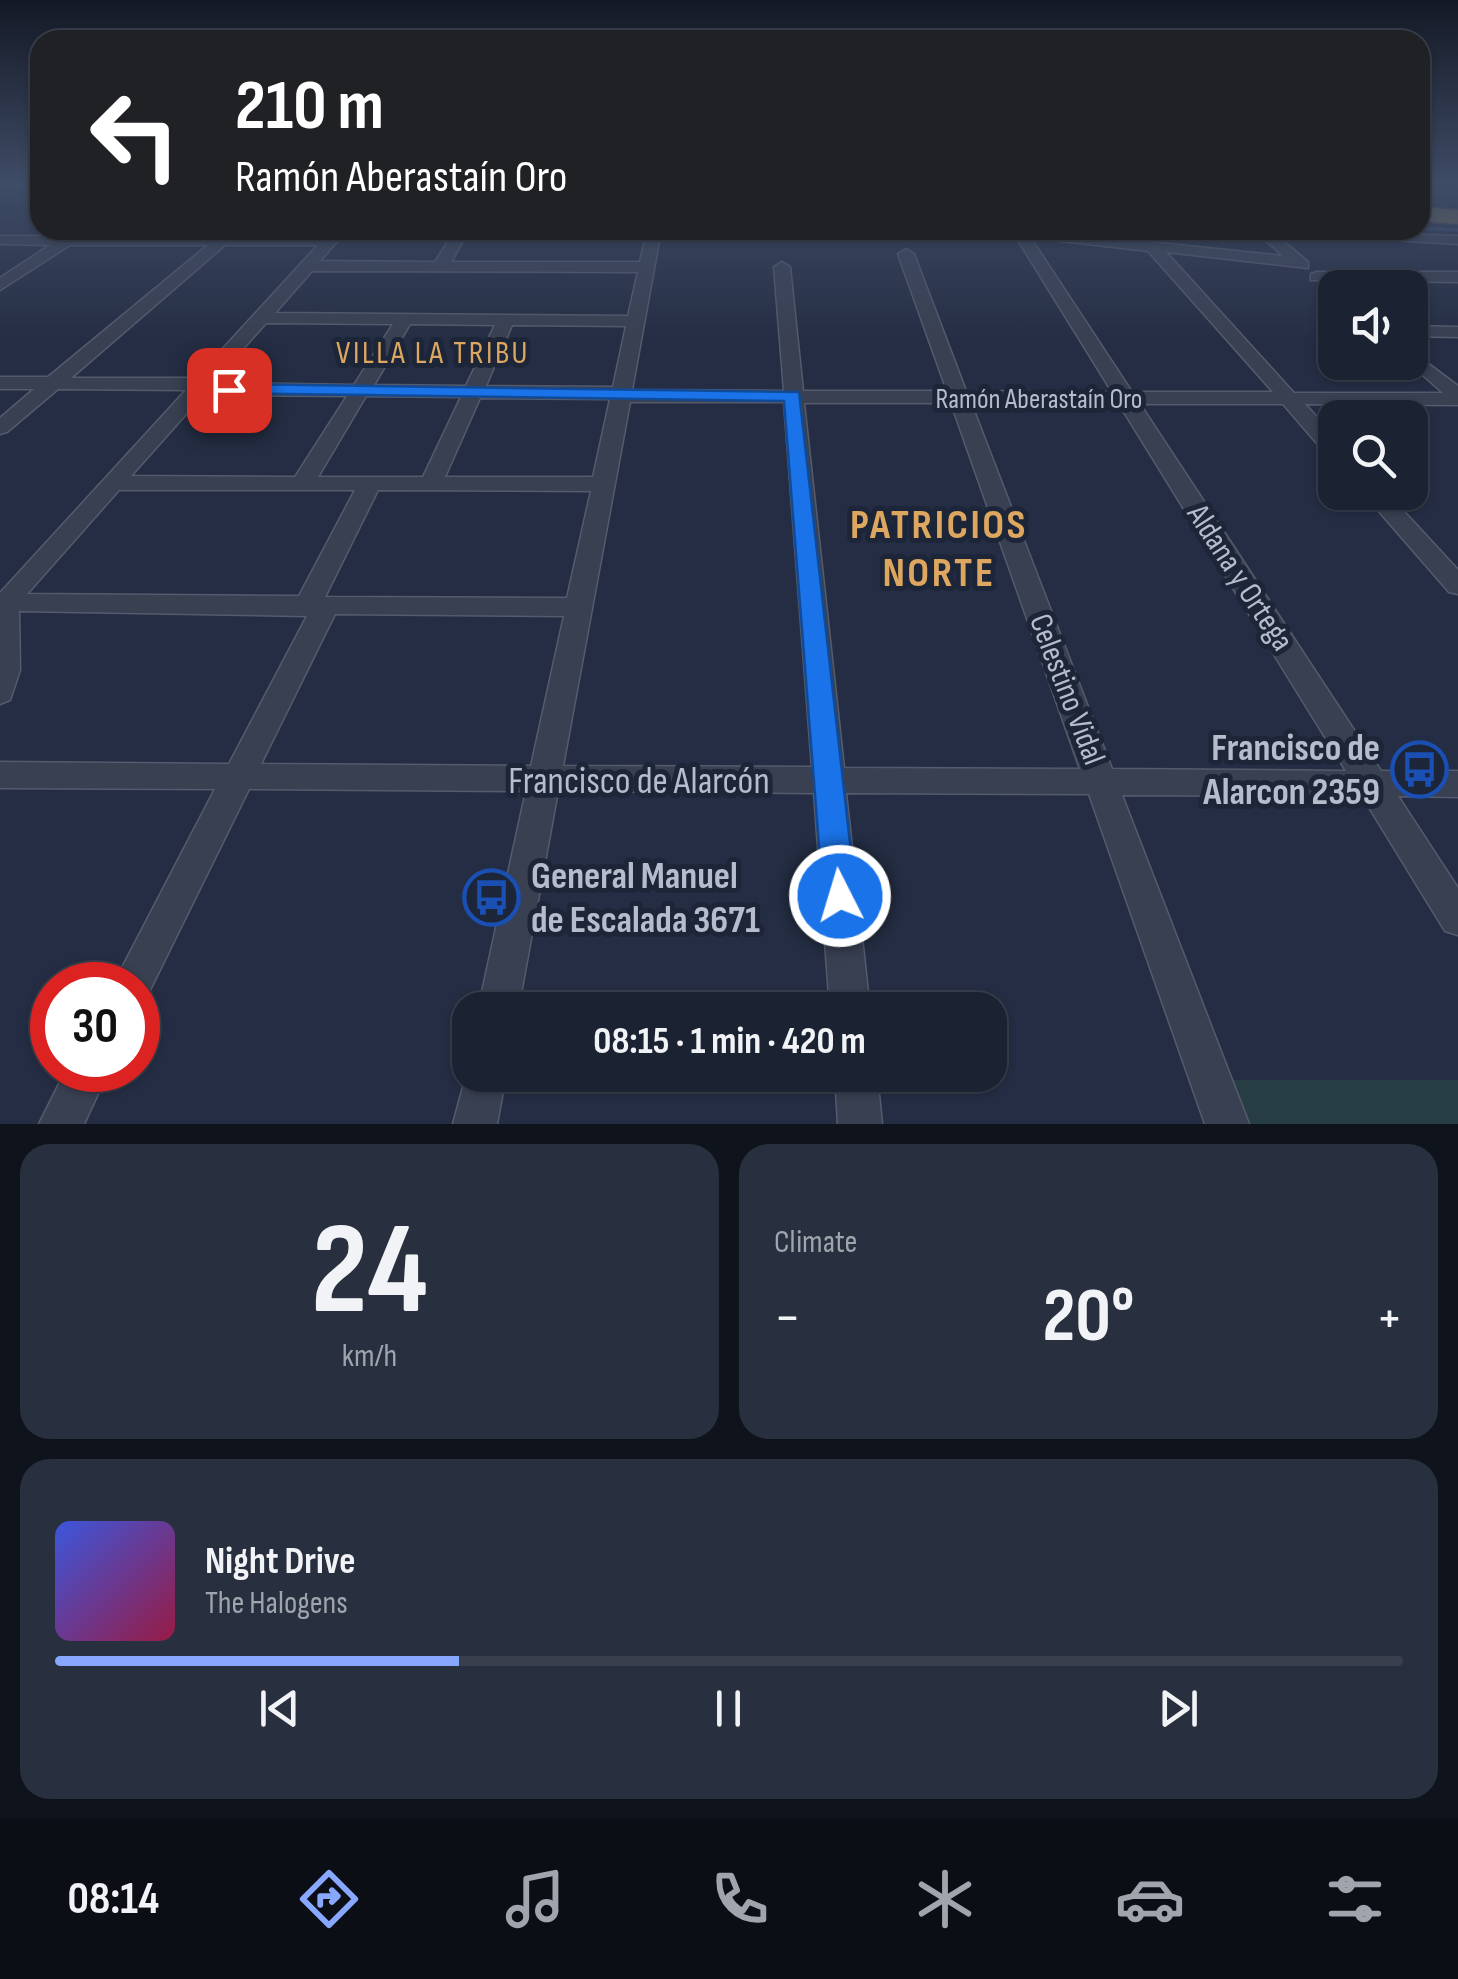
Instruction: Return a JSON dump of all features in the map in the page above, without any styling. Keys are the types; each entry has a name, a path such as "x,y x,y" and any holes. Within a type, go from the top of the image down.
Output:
{"street":[{"path":"0,240 30,238"},
{"path":"1430,238 1458,240"},
{"path":"0,285 68,240"},
{"path":"0,428 221,240"},
{"path":"0,693 6,672 2,612 8,600 330,240"},
{"path":"440,266 456,240"},
{"path":"502,992 652,240"},
{"name":"Aldana y Ortega","path":"1024,240 1458,919"},
{"name":"Aldana y Ortega","path":"1061,240 1153,247"},
{"path":"1273,240 1317,276 1458,277"},
{"path":"1153,247 1298,262"},
{"path":"1153,247 1318,432"},
{"name":"Celestino Vidal","path":"906,254 1227,1124"},
{"path":"306,266 646,268"},
{"path":"782,267 848,992"},
{"path":"260,318 634,320"},
{"path":"302,484 405,319"},
{"path":"431,484 506,320"},
{"path":"1428,331 1458,332"},
{"path":"1428,371 1458,397"},
{"name":"Ramón Aberastaín Oro","path":"0,383 792,396 1458,397"},
{"path":"113,483 603,484"},
{"path":"144,962 238,777 370,485"},
{"path":"1389,510 1458,586"},
{"path":"8,600 316,607 580,607"},
{"name":"Francisco de Alarcón","path":"0,774 1458,784"},
{"path":"61,1124 77,1092"},
{"path":"475,1124 481,1092"},
{"path":"857,1092 860,1124"}],"shaded area":[{"path":"1229,1080 1458,1080 1458,1124 1246,1124"}],"place":[{"name":"Francisco de Alarcon 2359","path":"1419,769"},
{"name":"General Manuel de Escalada 3671","path":"492,897"}],"district":[{"name":"VILLA LA TRIBU","path":"433,352"},
{"name":"PATRICIOS NORTE","path":"939,547"}],"route":[{"path":"229,390 792,396 840,896"}]}
